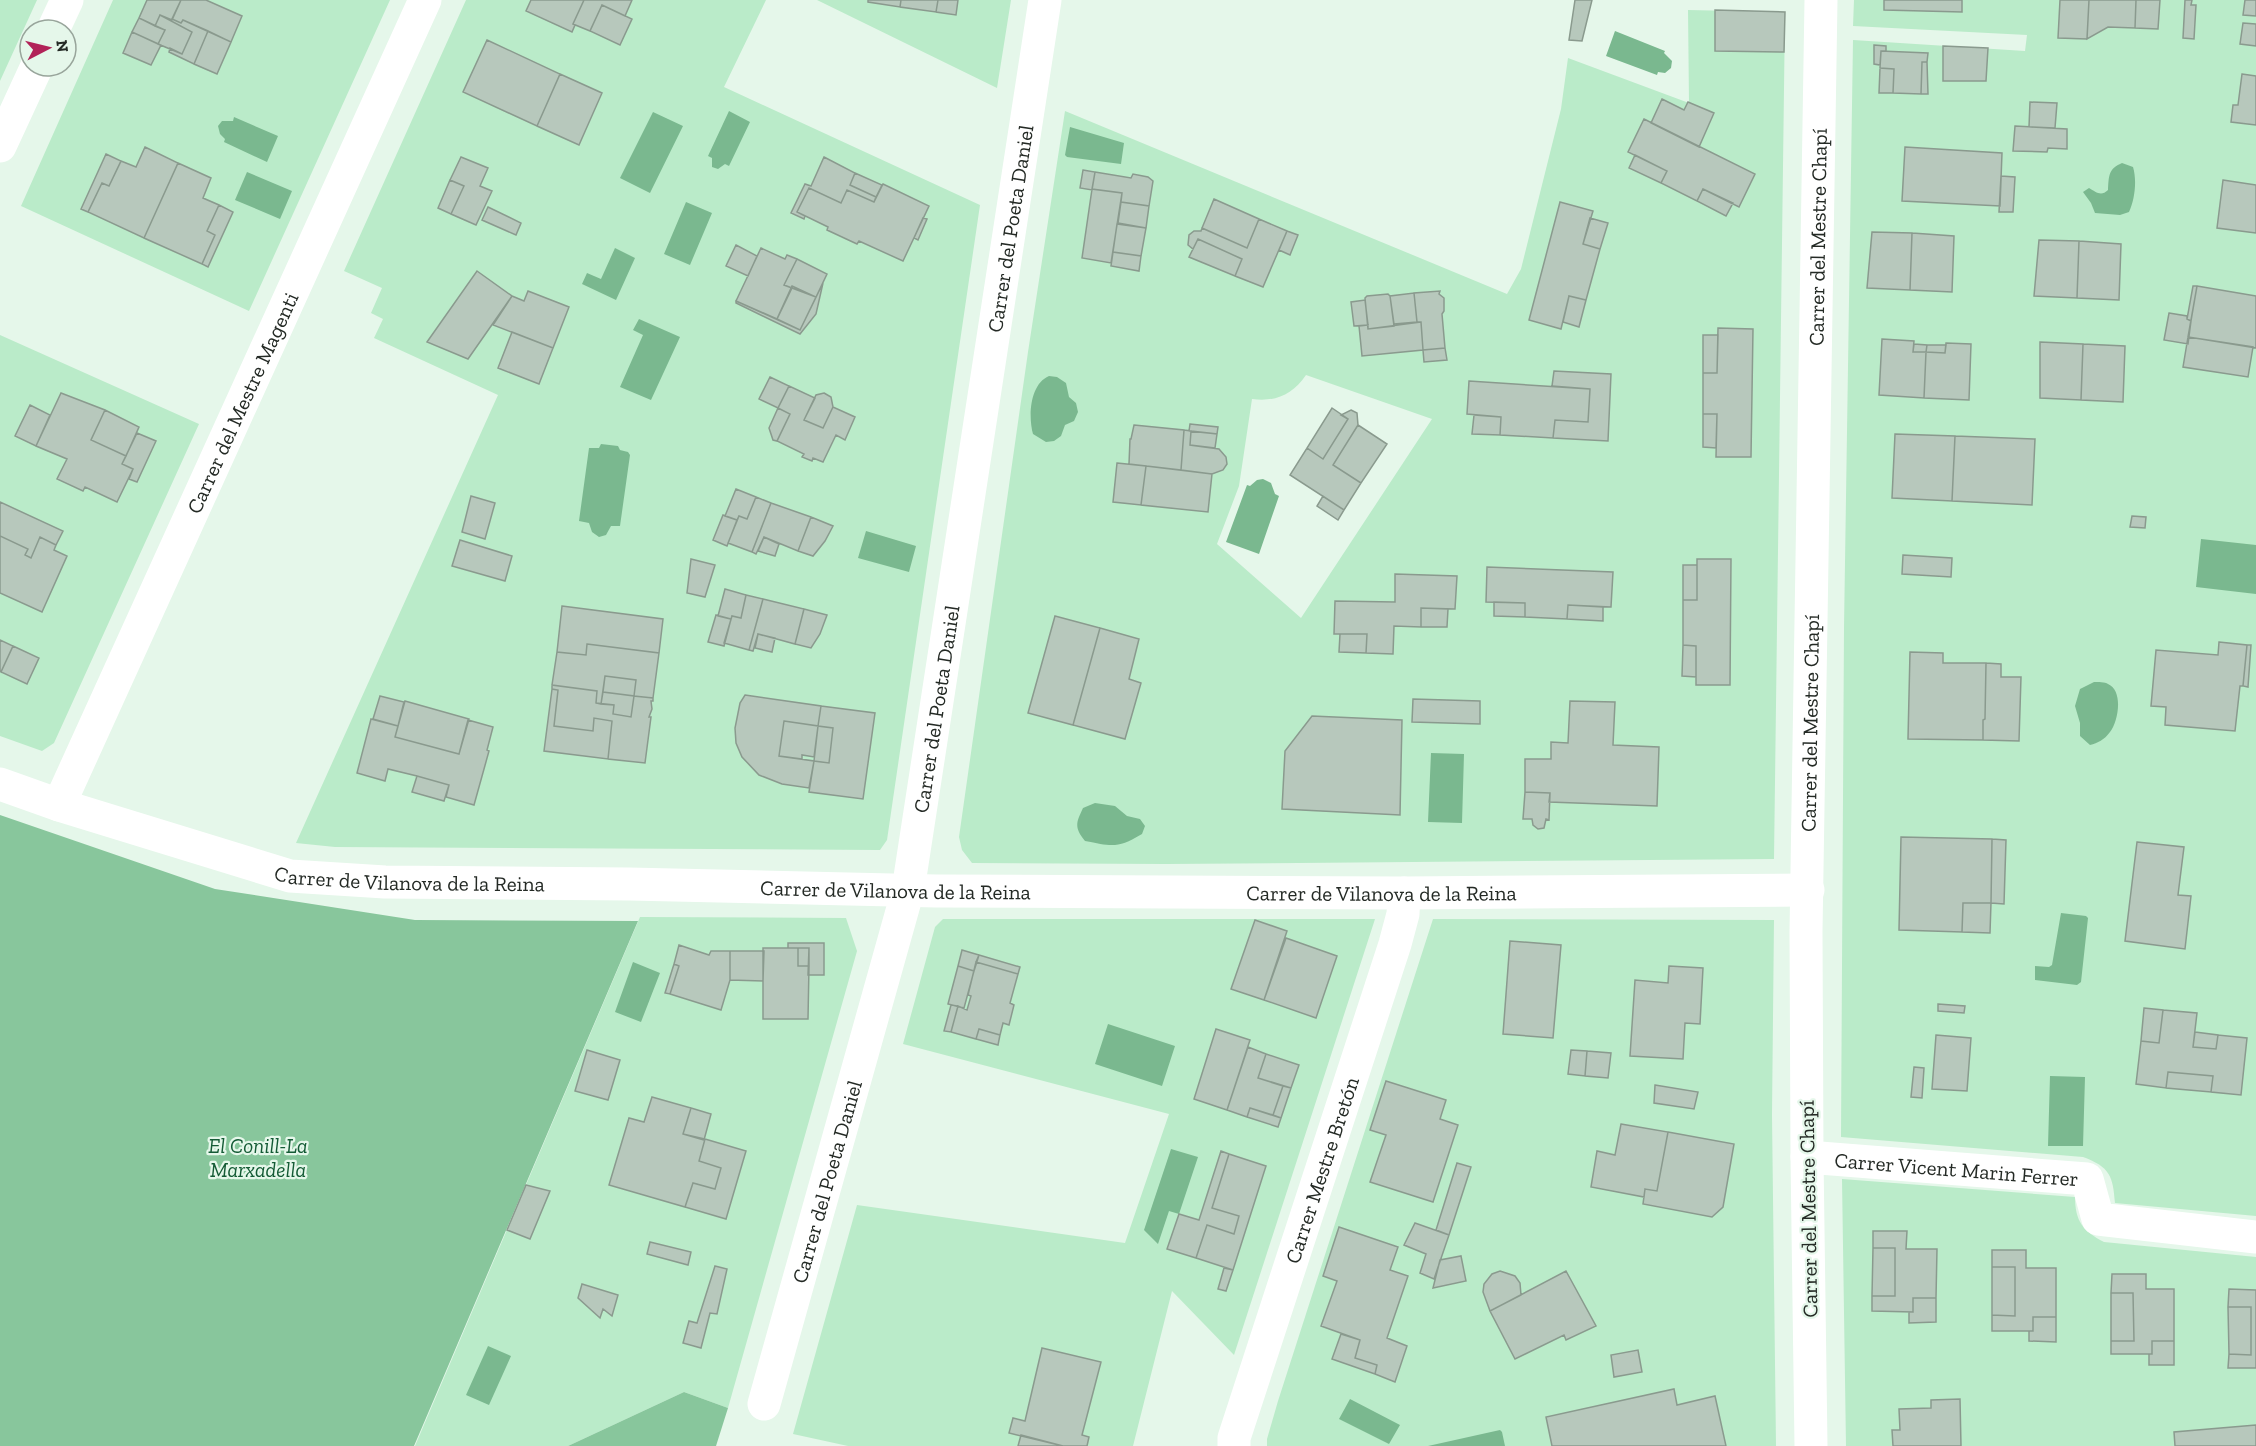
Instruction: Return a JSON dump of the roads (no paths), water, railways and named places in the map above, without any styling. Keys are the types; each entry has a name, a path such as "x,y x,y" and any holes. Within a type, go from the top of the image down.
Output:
{"street":[{"path":"59,18 67,0"},
{"name":"Carrer del Mestre Magenti","path":"59,805 425,0"},
{"name":"Carrer del Poeta Daniel","path":"764,1404 908,890 1045,0"},
{"name":"Carrer del Mestre Chapí","path":"1811,1446 1807,1157 1808,890 1821,0"},
{"path":"0,146 31,78"},
{"name":"Carrer de Vilanova de la Reina","path":"0,784 59,805 290,876 385,882 908,890 1404,893 1808,890"},
{"name":"Carrer Mestre Bretón","path":"1234,1446 1234,1438 1241,1416 1395,944 1403,914 1404,893"},
{"name":"Carrer Vicent Marin Ferrer","path":"1807,1157 2087,1179 2098,1219 2256,1237"}],"park label":[{"name":"El Conill-La Marxadella","path":"258,1157"}]}
